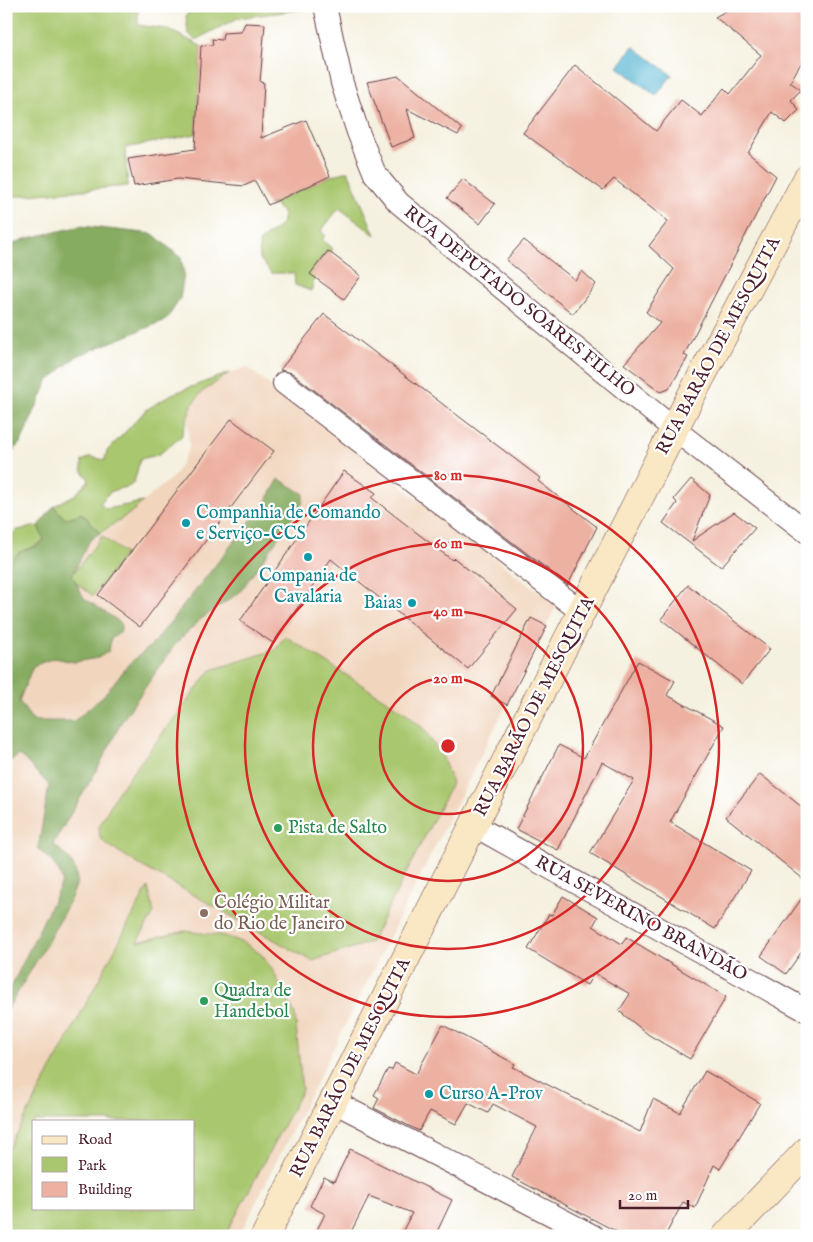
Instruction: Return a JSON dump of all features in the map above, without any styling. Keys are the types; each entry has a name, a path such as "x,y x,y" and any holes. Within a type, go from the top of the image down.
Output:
{"street":[{"name":"RUA DEPUTADO SOARES FILHO","path":"326,12 342,83 358,132 375,174 399,203 675,430 807,532"},
{"name":"RUA BARÃO DE MESQUITA","path":"265,1236 675,430 807,179"},
{"path":"284,382 582,612"},
{"name":"RUA SEVERINO BRANDÃO","path":"475,826 807,1011"},
{"path":"334,1102 593,1236"},
{"path":"726,1236 807,1151"}],"shaded area":[{"name":"Colégio Militar do Rio de Janeiro","path":"247,367 556,606 239,1236 6,1236 6,577 58,564 129,514 175,475 189,448 188,418 192,405 201,393 229,373"}],"green space":[{"path":"6,6 138,6 138,25 167,29 201,46 196,134 125,148 128,186 6,197"},
{"path":"193,6 328,6 238,18 195,40 188,33 186,16"},
{"path":"348,171 375,235 339,208 321,231 325,235 322,240 333,249 330,253 327,251 311,273 315,277 311,291 295,285 294,273 271,273 260,259 259,242 282,224 284,215 276,205 268,205 330,176"},
{"path":"81,226 153,234 181,258 184,274 180,299 166,320 77,356 48,381 21,442 6,458 6,247 25,239"},
{"path":"229,373 201,393 192,405 181,437 158,455 140,459 133,483 130,486 110,493 100,504 106,509 143,502 129,514 100,533 82,513 65,519 54,506 76,494 89,480 82,470 82,461 90,457 105,460 107,451 146,410 172,394"},
{"path":"279,479 304,494 302,504 240,592 201,619 176,643 122,721 98,768 53,844 66,855 75,868 77,880 75,889 34,966 6,1012 6,998 62,882 59,872 38,849 49,785 20,755 6,763 6,570 16,555 37,546 44,540 38,526 54,506 65,519 82,513 100,533 90,540 72,575 84,598 121,623 121,631 111,639 109,651 98,658 74,662 54,658 33,666 19,701 33,721 74,721 104,695 130,663 153,644 267,500"},
{"path":"38,526 44,539 37,545 16,555 6,570 6,538 18,530"},
{"path":"102,536 125,554 93,596 74,581 72,575"},
{"name":"Pista de Salto","path":"285,636 406,713 424,729 443,758 452,783 371,942 312,961 138,864 105,843 100,837 99,827 117,793 211,670 275,650"},
{"path":"148,887 154,913 137,942 185,931 225,936 245,943 262,955 273,971 295,1014 302,1090 225,1236 6,1236 6,1154"}],"water":[{"path":"633,46 672,75 656,96 618,67"}],"building":[{"path":"735,6 807,6 807,53 790,82 801,90 791,100 799,110 786,123 772,112 748,153 776,176 684,355 688,357 669,389 661,392 624,364 660,323 646,312 674,269 649,246 668,221 614,179 603,190 523,133 575,65 656,131 681,100 702,116 724,88 730,94 761,55 715,17"},
{"path":"245,23 265,24 260,82 264,83 261,138 306,120 330,176 268,205 255,181 244,186 178,179 134,186 128,159 195,149 201,46 213,45 212,39 222,40 223,33 241,32"},
{"path":"399,76 462,129 458,135 407,109 415,138 391,147 367,82"},
{"path":"463,179 495,204 480,224 447,198"},
{"path":"524,240 575,280 582,271 596,284 573,314 506,260"},
{"path":"328,251 361,276 344,299 310,274"},
{"path":"324,314 540,478 538,481 597,527 568,585 292,373 280,370"},
{"name":"Companhia de Comando e Serviço-CCS","path":"231,419 274,451 140,627 98,595"},
{"path":"344,471 376,493 372,498 452,560 454,558 517,609 468,669 331,559 273,643 240,621"},
{"path":"691,479 710,495 692,541 734,512 755,528 721,567 663,523 677,503 674,499"},
{"path":"688,585 770,649 742,684 661,619"},
{"path":"531,618 547,626 507,705 491,696"},
{"path":"638,661 675,681 667,695 724,726 670,822 751,871 715,929 590,853 634,780 602,762 558,850 516,829 559,745 584,758"},
{"path":"760,774 807,811 807,882 726,817"},
{"path":"807,891 807,944 786,974 761,956"},
{"path":"563,896 598,917 593,926 622,944 626,937 726,997 690,1059 649,1035 619,1011 630,994 594,973 587,985 528,949 549,914 552,915"},
{"path":"443,1025 515,1064 513,1067 640,1132 653,1099 680,1113 705,1071 760,1103 720,1169 714,1165 695,1208 683,1202 665,1236 625,1236 512,1177 537,1127 493,1104 488,1113 468,1103 456,1124 430,1111 419,1131 374,1108 379,1098 374,1095 388,1069 392,1070 395,1063 416,1074"},
{"path":"350,1149 452,1200 435,1236 400,1236 412,1213 369,1196 349,1236 314,1236 325,1214 310,1206 324,1177 334,1182"}],"place":[{"name":"Companhia de Comando e Serviço-CCS","path":"186,523"},
{"name":"Compania de Cavalaria","path":"308,557"},
{"name":"Baias","path":"412,603"},
{"name":"Pista de Salto","path":"278,828"},
{"name":"Colégio Militar do Rio de Janeiro","path":"204,913"},
{"name":"Quadra de Handebol","path":"204,1001"},
{"name":"Curso A-Prov","path":"429,1094"}]}
